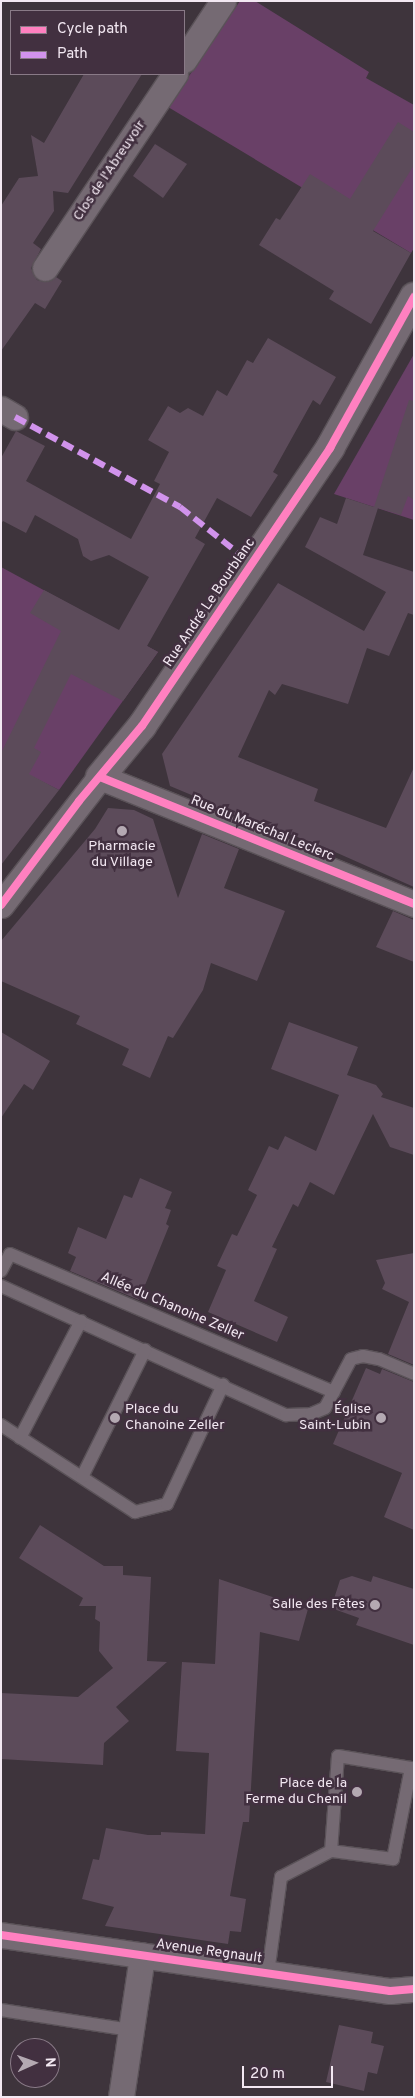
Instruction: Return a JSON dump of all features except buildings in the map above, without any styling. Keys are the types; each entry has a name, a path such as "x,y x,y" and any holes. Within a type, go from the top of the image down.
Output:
{"street":[{"path":"185,58 223,1"},
{"name":"Clos de l'Abreuvoir","path":"45,268 173,75"},
{"name":"Rue André Le Bourblanc","path":"1,905 142,726 330,448 414,297"},
{"name":"Rue du Maréchal Leclerc","path":"100,777 414,904"},
{"name":"Avenue Regnault","path":"1,1934 390,1991 414,1989"},
{"path":"121,2097 142,1956"}],"lane":[{"name":"Allée du Chanoine Zeller","path":"2,1267 10,1254 334,1392"},
{"path":"1,1286 286,1415 311,1414 325,1408 351,1359 363,1356 379,1359 414,1374"},
{"path":"20,1438 81,1321"},
{"path":"82,1477 145,1350"},
{"path":"1,1425 135,1512 167,1504 223,1385"},
{"path":"268,1973 281,1877 331,1851 393,1859 410,1768 338,1756 331,1851"},
{"path":"1,2010 130,2030"}],"shaded area":[{"path":"240,1 255,1 369,72 366,78 414,105 414,248 411,253 168,107"},
{"path":"414,354 414,520 334,494"},
{"path":"1,567 158,652 59,790 1,761"}],"marked path":[{"path":"15,417 180,507 251,563"}],"cycle path":[{"path":"1,905 79,801 142,726 330,448 414,297"},
{"path":"100,777 414,904"},
{"path":"1,1935 390,1991 414,1989"}],"place":[{"name":"Pharmacie du Village","path":"122,831"},
{"name":"Place du Chanoine Zeller","path":"115,1418"},
{"name":"Église Saint-Lubin","path":"381,1418"},
{"name":"Salle des Fêtes","path":"375,1605"},
{"name":"Place de la Ferme du Chenil","path":"357,1792"}]}
